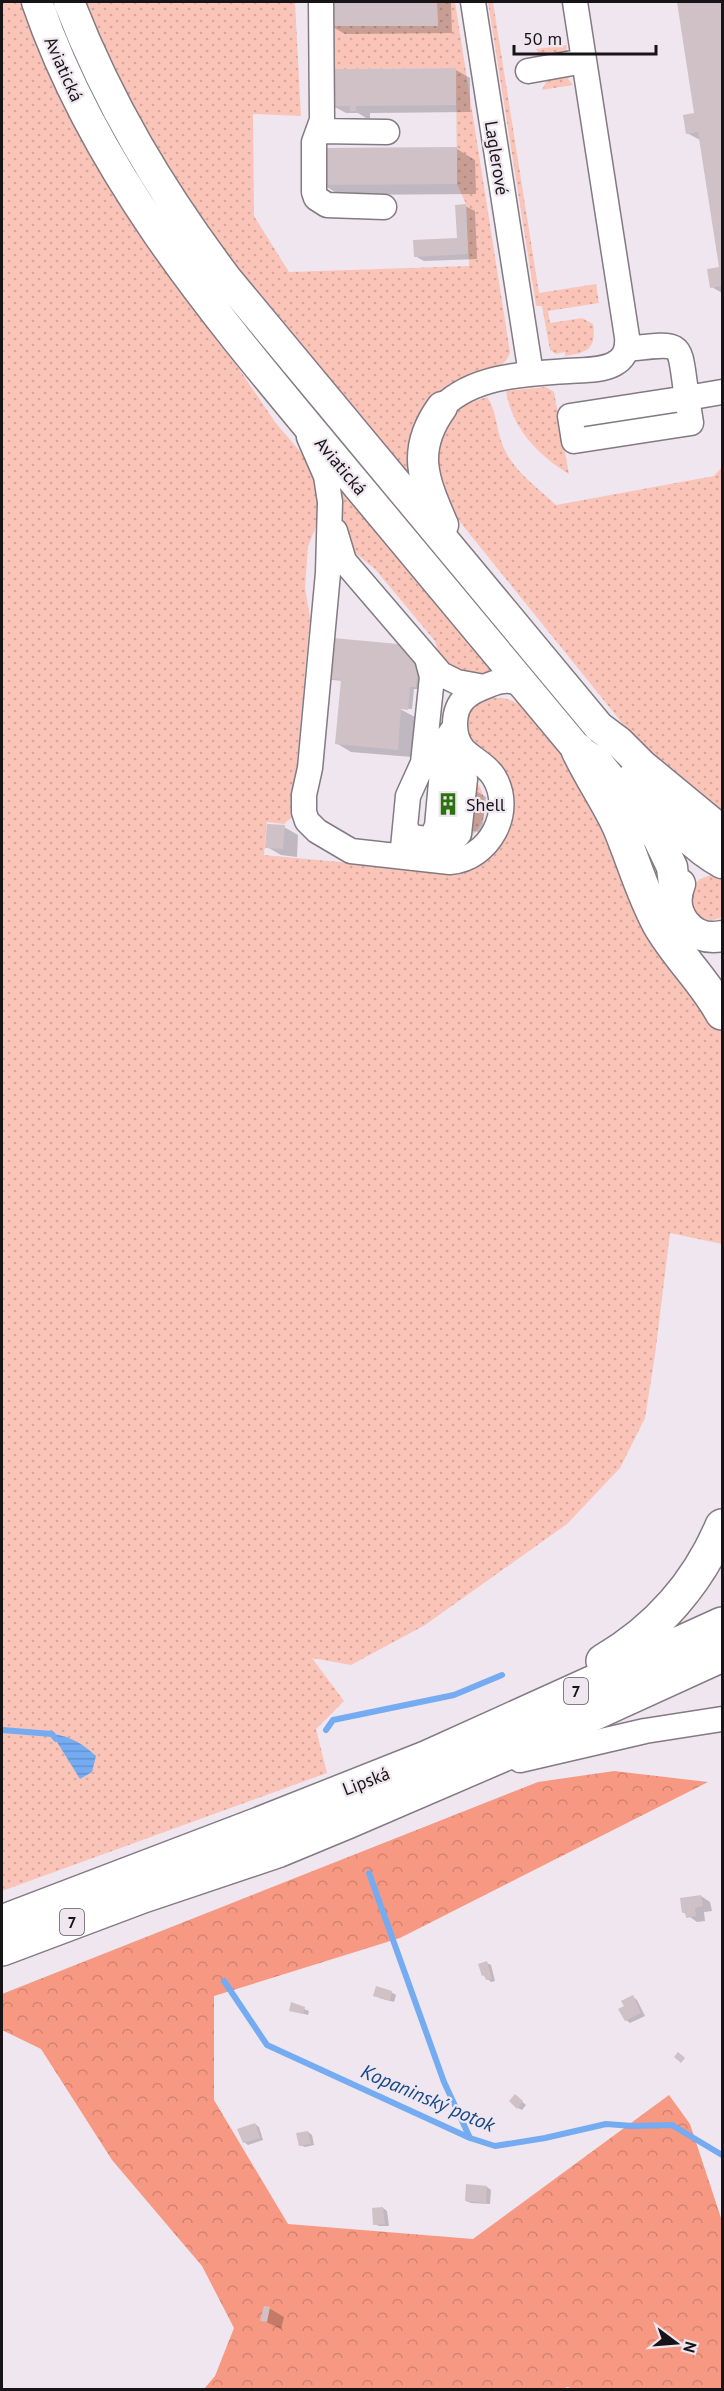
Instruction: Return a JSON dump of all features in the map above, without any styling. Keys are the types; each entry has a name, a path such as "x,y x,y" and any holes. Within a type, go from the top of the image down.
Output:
{"highway":[{"path":"589,739 589,773 614,816 643,891 659,924 723,1013"},
{"path":"679,913 723,975"},
{"path":"435,1769 466,1726 597,1664 637,1639 670,1608 687,1588 705,1561 723,1526"},
{"name":"Lipská","path":"2,1949 143,1896 277,1851 723,1624"},
{"name":"Lipská","path":"2,1922 249,1828 435,1769 723,1655"}],"main road":[{"name":"Aviatická","path":"37,2 58,56 85,114 134,200 198,290 300,416 527,688 589,739 620,742 642,765 723,831"},
{"name":"Aviatická","path":"69,2 93,59 128,131 195,237 251,309 458,558 589,739 598,764 658,838 672,867 679,913"},
{"path":"442,407 427,432 422,471 429,493 458,558"},
{"path":"589,739 613,751 682,833 696,847 723,864"},
{"path":"720,938 700,936 679,913 680,882 698,866 723,864"}],"lane":[{"path":"321,2 322,120 314,142 314,192 316,198 327,205 384,207"},
{"name":"Laglerové","path":"473,2 531,374"},
{"path":"442,407 461,391 473,386 531,374 609,366 621,359 627,349 575,2"},
{"path":"528,71 584,61"},
{"path":"318,131 387,132"},
{"path":"627,349 664,345 677,349 680,352 687,398 723,392"},
{"path":"300,416 326,476 338,545 344,561 445,678 484,687"},
{"path":"330,502 328,573 310,768 304,795 304,812 307,821 317,831 351,851 414,842 450,842 457,838 461,829 465,780 446,758 444,750 446,739 455,726 462,702 466,697 484,687 506,680 517,682 527,688"},
{"path":"414,842 408,796 423,763 432,677 427,658"},
{"path":"414,842 450,862 467,859 475,855 489,841 497,825 500,796 494,776 463,748 456,735 455,726"},
{"path":"435,1769 548,1752 682,1724 723,1719"}],"shaded area":[{"path":"2,2 22,2 216,335 275,422 309,462 319,481 320,516 308,547 305,588 310,618 292,817 284,824 267,822 264,855 448,872 506,830 464,726 469,712 482,701 499,698 510,700 530,712 561,748 722,1033 722,1244 670,1233 645,1418 620,1468 567,1524 425,1625 351,1665 312,1658 344,1701 316,1729 327,1773 2,1891"},
{"path":"83,2 295,2 301,116 253,114 254,216 289,272 469,266 466,204 457,184 456,68 330,69 329,26 438,26 437,2 455,2 510,352 508,358 498,367 465,379 417,488 241,276 189,206 121,90"},
{"path":"488,2 493,2 539,293 596,284 599,303 548,311 550,323 582,318 593,324 592,344 579,353 565,356 565,352 556,354 550,350 542,306 536,306"},
{"path":"567,45 562,56 541,57 536,49"},
{"path":"567,77 573,85 542,90 547,80"},
{"path":"546,387 554,392 569,474 537,449 520,429 506,391"},
{"path":"487,397 493,408 507,455 526,478 556,505 714,476 722,467 722,819 694,798 631,734 439,496 434,445 456,411 466,404"},
{"path":"344,491 495,670 486,677 455,672 440,657 435,641 375,569 354,552 341,529 340,494"},
{"path":"470,773 482,792 485,810 479,828 463,844"},
{"path":"712,875 722,878 722,917 711,920 699,915 689,902 695,884 702,878"}],"green space":[{"path":"614,1771 708,1782 400,1938 214,1996 214,2100 288,2224 473,2239 669,2095 690,2124 722,2221 722,2389 578,2390 567,2387 561,2390 204,2389 215,2376 234,2328 202,2266 112,2160 41,2049 2,2030 2,1994 538,1782"}],"water":[{"path":"52,1734 76,1741 96,1756 92,1772 80,1779"}],"building":[{"path":"329,2 437,2 438,26 329,26"},
{"path":"677,2 722,2 722,286 710,288 707,269 719,267 698,132 686,134 683,115 694,113"},
{"path":"456,68 456,105 356,106 356,111 350,111 350,106 330,106 330,69"},
{"path":"457,147 457,184 320,185 320,148"},
{"path":"466,204 468,254 414,257 413,240 457,238 455,205"},
{"path":"311,636 420,646 416,687 410,687 408,710 401,709 398,750 335,744 341,680 307,677"},
{"path":"267,824 285,825 283,849 265,848"},
{"path":"701,1895 703,1906 695,1908 696,1916 686,1918 685,1912 682,1913 680,1898"},
{"path":"487,1961 492,1979 486,1980 478,1964"},
{"path":"376,1986 392,1991 390,2001 373,1996"},
{"path":"633,1995 641,2013 625,2021 618,2009 624,2006 621,2001"},
{"path":"291,2002 305,2007 303,2014 289,2011"},
{"path":"678,2052 685,2058 681,2063 674,2057"},
{"path":"515,2094 523,2101 517,2109 509,2101"},
{"path":"255,2123 260,2138 243,2143 237,2129"},
{"path":"308,2131 311,2144 299,2146 296,2133"},
{"path":"466,2184 487,2186 486,2203 465,2201"},
{"path":"383,2207 385,2224 373,2225 372,2208"},
{"path":"264,2306 270,2307 267,2322 260,2321"}],"waterway":[{"path":"326,1730 333,1720 454,1695 502,1675"},
{"name":"Kopaninský potok","path":"2,1730 52,1734 56,1739"},
{"path":"369,1873 444,2082 470,2138"},
{"name":"Kopaninský potok","path":"224,1981 267,2045 470,2138 495,2146 545,2138 606,2124 672,2125 722,2155"}],"place":[{"name":"Shell","path":"448,804"}]}
